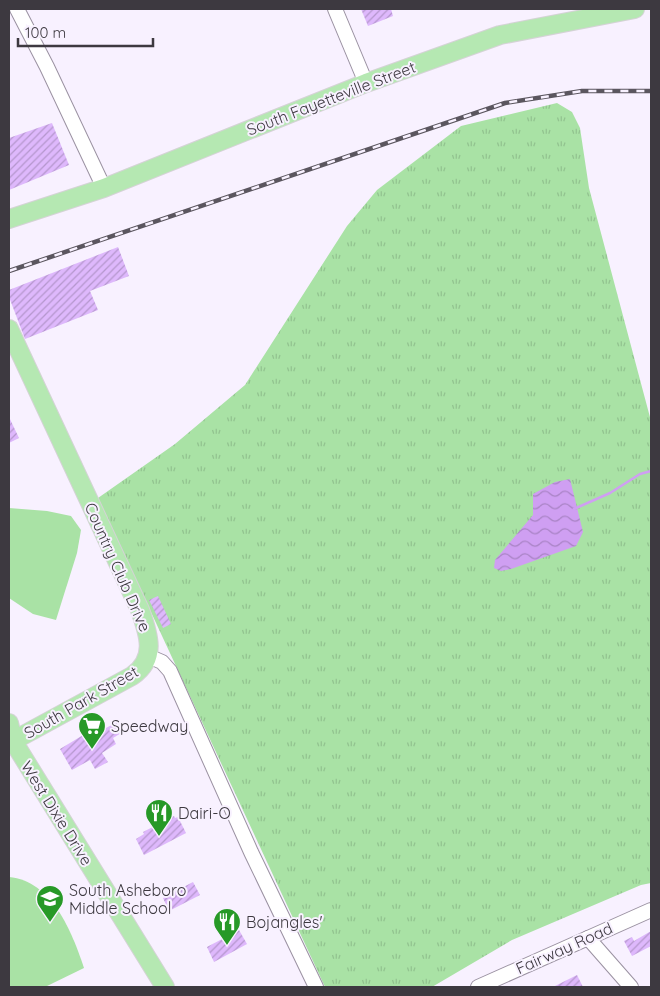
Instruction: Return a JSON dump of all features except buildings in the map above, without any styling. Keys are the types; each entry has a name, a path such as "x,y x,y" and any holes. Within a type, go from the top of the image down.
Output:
{"main road":[{"name":"South Fayetteville Street","path":"9,219 33,213 104,188 366,83 500,35 635,9"},
{"name":"South Fayetteville Street","path":"9,228 25,223 33,213"},
{"name":"Country Club Drive","path":"9,329 140,610 148,634 148,656"},
{"name":"South Park Street","path":"10,741 132,676 144,667 148,656"},
{"name":"West Dixie Drive","path":"9,724 10,741 165,987"}],"street":[{"path":"18,9 104,188"},
{"path":"335,9 366,83"},
{"name":"Country Club Drive","path":"148,656 162,662 170,671 251,852 316,987"},
{"name":"Fairway Road","path":"478,987 651,910"},
{"path":"588,938 631,987"}],"green space":[{"path":"557,103 572,112 580,128 589,188 651,421 651,883 641,885 512,940 432,987 325,987 98,498 175,444 245,385 347,226 377,190 461,126"},
{"path":"9,508 47,511 71,516 81,530 77,553 56,620 33,614 9,598"},
{"path":"9,877 24,881 37,888 58,910 73,939 84,968 45,987 9,987"}],"water":[{"path":"570,479 583,532 576,546 511,569 501,571 494,568 495,560 533,515 533,494 555,482"}],"waterway":[{"path":"574,509 610,493 640,474 651,471"}],"railway":[{"path":"9,271 505,103 582,91 651,91"}],"place":[{"name":"Speedway","path":"92,750"},
{"name":"Dairi-O","path":"159,837"},
{"name":"South Asheboro Middle School","path":"50,923"},
{"name":"Bojangles'","path":"227,946"}]}
